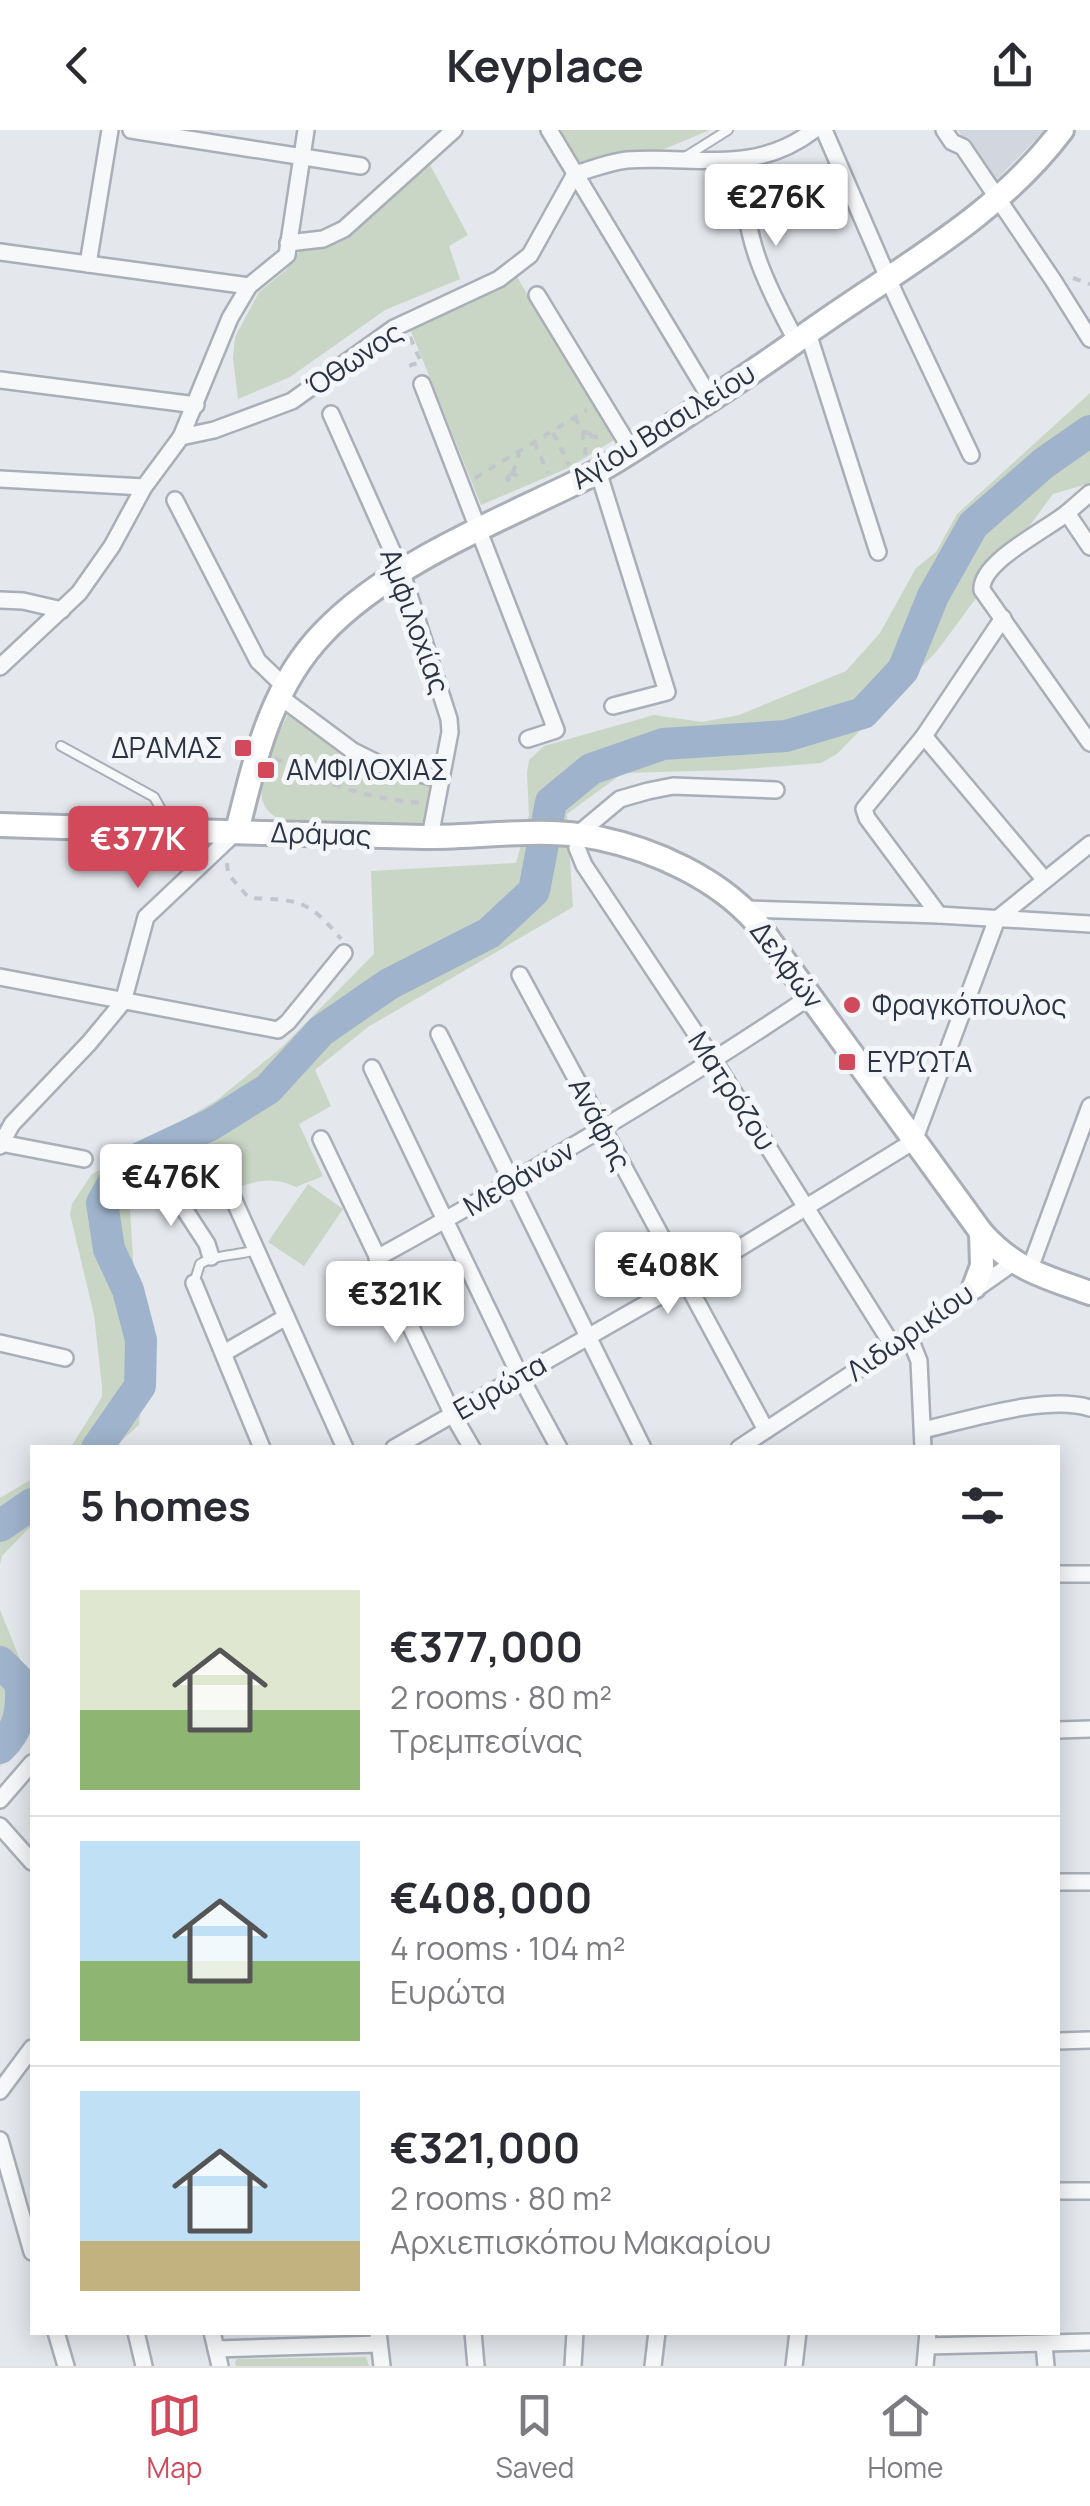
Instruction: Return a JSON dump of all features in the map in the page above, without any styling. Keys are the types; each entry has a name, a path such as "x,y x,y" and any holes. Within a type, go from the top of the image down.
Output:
{"street":[{"path":"88,264 110,130"},
{"path":"132,130 361,166"},
{"path":"0,667 62,610 96,571 144,487 181,437 230,318 250,286 287,255 306,130"},
{"path":"288,243 323,239 344,230 454,130"},
{"path":"549,130 712,399"},
{"path":"574,174 616,162 740,160 779,153 814,130"},
{"path":"824,130 872,246 971,455"},
{"path":"944,130 952,142 963,147 1090,340"},
{"name":"Αγίου Βασιλείου","path":"237,831 257,748 282,692 323,633 348,610 479,528 588,477 712,399 998,199 1029,170 1062,130"},
{"path":"740,160 752,249 764,282 802,337 878,552"},
{"name":"Όθωνος","path":"181,437 214,430 292,401 404,323 499,279 522,263 538,243 574,174"},
{"path":"0,252 250,286"},
{"path":"537,294 632,451"},
{"path":"0,380 196,404"},
{"path":"422,384 556,730 528,738"},
{"name":"Αμφιλοχίας","path":"331,414 402,573 449,720 430,837"},
{"path":"588,477 666,692 613,706"},
{"path":"0,479 144,487"},
{"path":"1090,493 990,568 981,582 982,590 1090,743"},
{"path":"175,500 258,661 282,692 353,751 381,765 441,779"},
{"path":"1068,513 1090,547"},
{"path":"0,600 62,610"},
{"path":"939,915 865,813 866,804 924,736 1003,618"},
{"path":"924,736 1044,878"},
{"path":"573,834 620,799 648,791 673,786 776,790"},
{"name":"Δράμας","path":"0,825 430,837 522,832"},
{"path":"84,1158 1,1144 6,1123 123,1002 146,917 237,831"},
{"name":"Δελφών","path":"522,832 603,839 684,868 744,909 981,1232 1021,1267"},
{"name":"Ματρόζου","path":"573,834 584,865 714,1061 893,1346"},
{"path":"914,1141 997,919 1090,844"},
{"path":"744,909 1090,924"},
{"path":"0,976 278,1030 344,953"},
{"name":"Ανάφης","path":"520,975 766,1430"},
{"name":"Μεθάνων","path":"377,1258 603,1130 811,996"},
{"path":"439,1034 642,1445"},
{"path":"372,1068 520,1376 557,1445"},
{"path":"1090,1106 1021,1267 1090,1293"},
{"path":"321,1139 470,1445"},
{"name":"Ευρώτα","path":"399,1445 684,1282 914,1141"},
{"path":"168,1184 211,1256"},
{"path":"233,1198 344,1445"},
{"path":"974,1288 982,1266 981,1232"},
{"name":"Λιδωρικίου","path":"744,1445 909,1336 974,1288 1021,1267"},
{"path":"194,1282 261,1445"},
{"path":"224,1353 286,1317"},
{"path":"909,1336 919,1361 923,1445"},
{"path":"0,1344 65,1358"},
{"path":"922,1430 1048,1404 1071,1402 1090,1408"},
{"path":"1060,1574 1090,1574"},
{"path":"1060,1730 1090,1729"},
{"path":"0,1800 30,1765"},
{"path":"0,1826 30,1860"},
{"path":"1060,1882 1090,1882"},
{"path":"1060,2041 1090,2040"},
{"path":"0,2090 30,2051"},
{"path":"0,2140 30,2245"},
{"path":"1060,2191 1090,2191"},
{"path":"57,2335 66,2366"},
{"path":"137,2335 144,2366"},
{"path":"473,2335 476,2366"},
{"path":"573,2366 575,2335"},
{"path":"653,2366 657,2335"},
{"path":"794,2366 798,2335"},
{"path":"220,2366 214,2340 379,2338 382,2366"},
{"path":"925,2366 928,2339 1090,2342"},
{"path":"1044,2344 1046,2366"}],"lane":[{"path":"678,160 728,130"},
{"path":"61,746 154,797 164,813 164,830"},
{"path":"194,1282 200,1264 211,1256 233,1257 256,1250"}],"path":[{"path":"404,323 421,362 411,365 422,384"},
{"path":"463,486 601,401"},
{"path":"574,417 584,432"},
{"path":"552,431 588,477"},
{"path":"534,442 556,492"},
{"path":"491,468 510,474 520,450"},
{"path":"257,748 334,785 398,802 437,804"},
{"path":"216,853 228,863 228,874 249,898 294,900 320,912 344,943 344,953"}],"shaded area":[{"path":"958,130 1045,130 994,182"}],"green space":[{"path":"560,130 710,130 650,155 585,164 578,162"},
{"path":"429,163 468,235 449,246 460,279 385,310 290,377 238,399 233,358 235,337 259,292 286,270 302,248 348,236"},
{"path":"517,277 614,440 568,468 481,505 411,331"},
{"path":"1090,393 1090,483 1053,494 937,651 837,754 821,763 623,773 567,814 573,907 368,1027 315,1070 331,1106 299,1124 323,1176 296,1187 269,1180 242,1186 192,1163 152,1180 130,1210 134,1273 147,1343 139,1425 116,1445 72,1445 102,1397 102,1386 94,1315 70,1214 72,1204 91,1175 217,1100 281,1048 374,954 371,871 516,863 529,815 529,760 544,746 654,715 702,722 739,715 846,671 880,633 916,568 936,552 957,514"},
{"path":"288,714 352,758 433,781 425,826 317,826 286,821 272,814 263,802 262,782"},
{"path":"308,1184 343,1209 304,1266 268,1242"},
{"path":"30,1480 30,1527 2,1556 0,1565 0,1498"},
{"path":"0,1610 30,1684 30,1718 0,1767"},
{"path":"366,2357 369,2366 236,2366 235,2362 237,2359"}],"waterway":[{"path":"99,1445 140,1386 141,1340 128,1290 109,1249 102,1203 123,1166 212,1124 268,1089 321,1031 389,984 489,933 534,891 551,802 591,769 663,744 786,736 863,713 903,670 933,596 973,525 1044,463 1090,431"},
{"path":"0,1526 30,1505"},
{"path":"0,1662 21,1683 16,1726 0,1748"}],"place":[{"name":"ΔΡΑΜΑΣ","path":"243,748"},
{"name":"ΑΜΦΙΛΟΧΙΑΣ","path":"266,770"},
{"name":"Φραγκόπουλος","path":"852,1005"},
{"name":"ΕΥΡΏΤΑ","path":"847,1062"}]}
